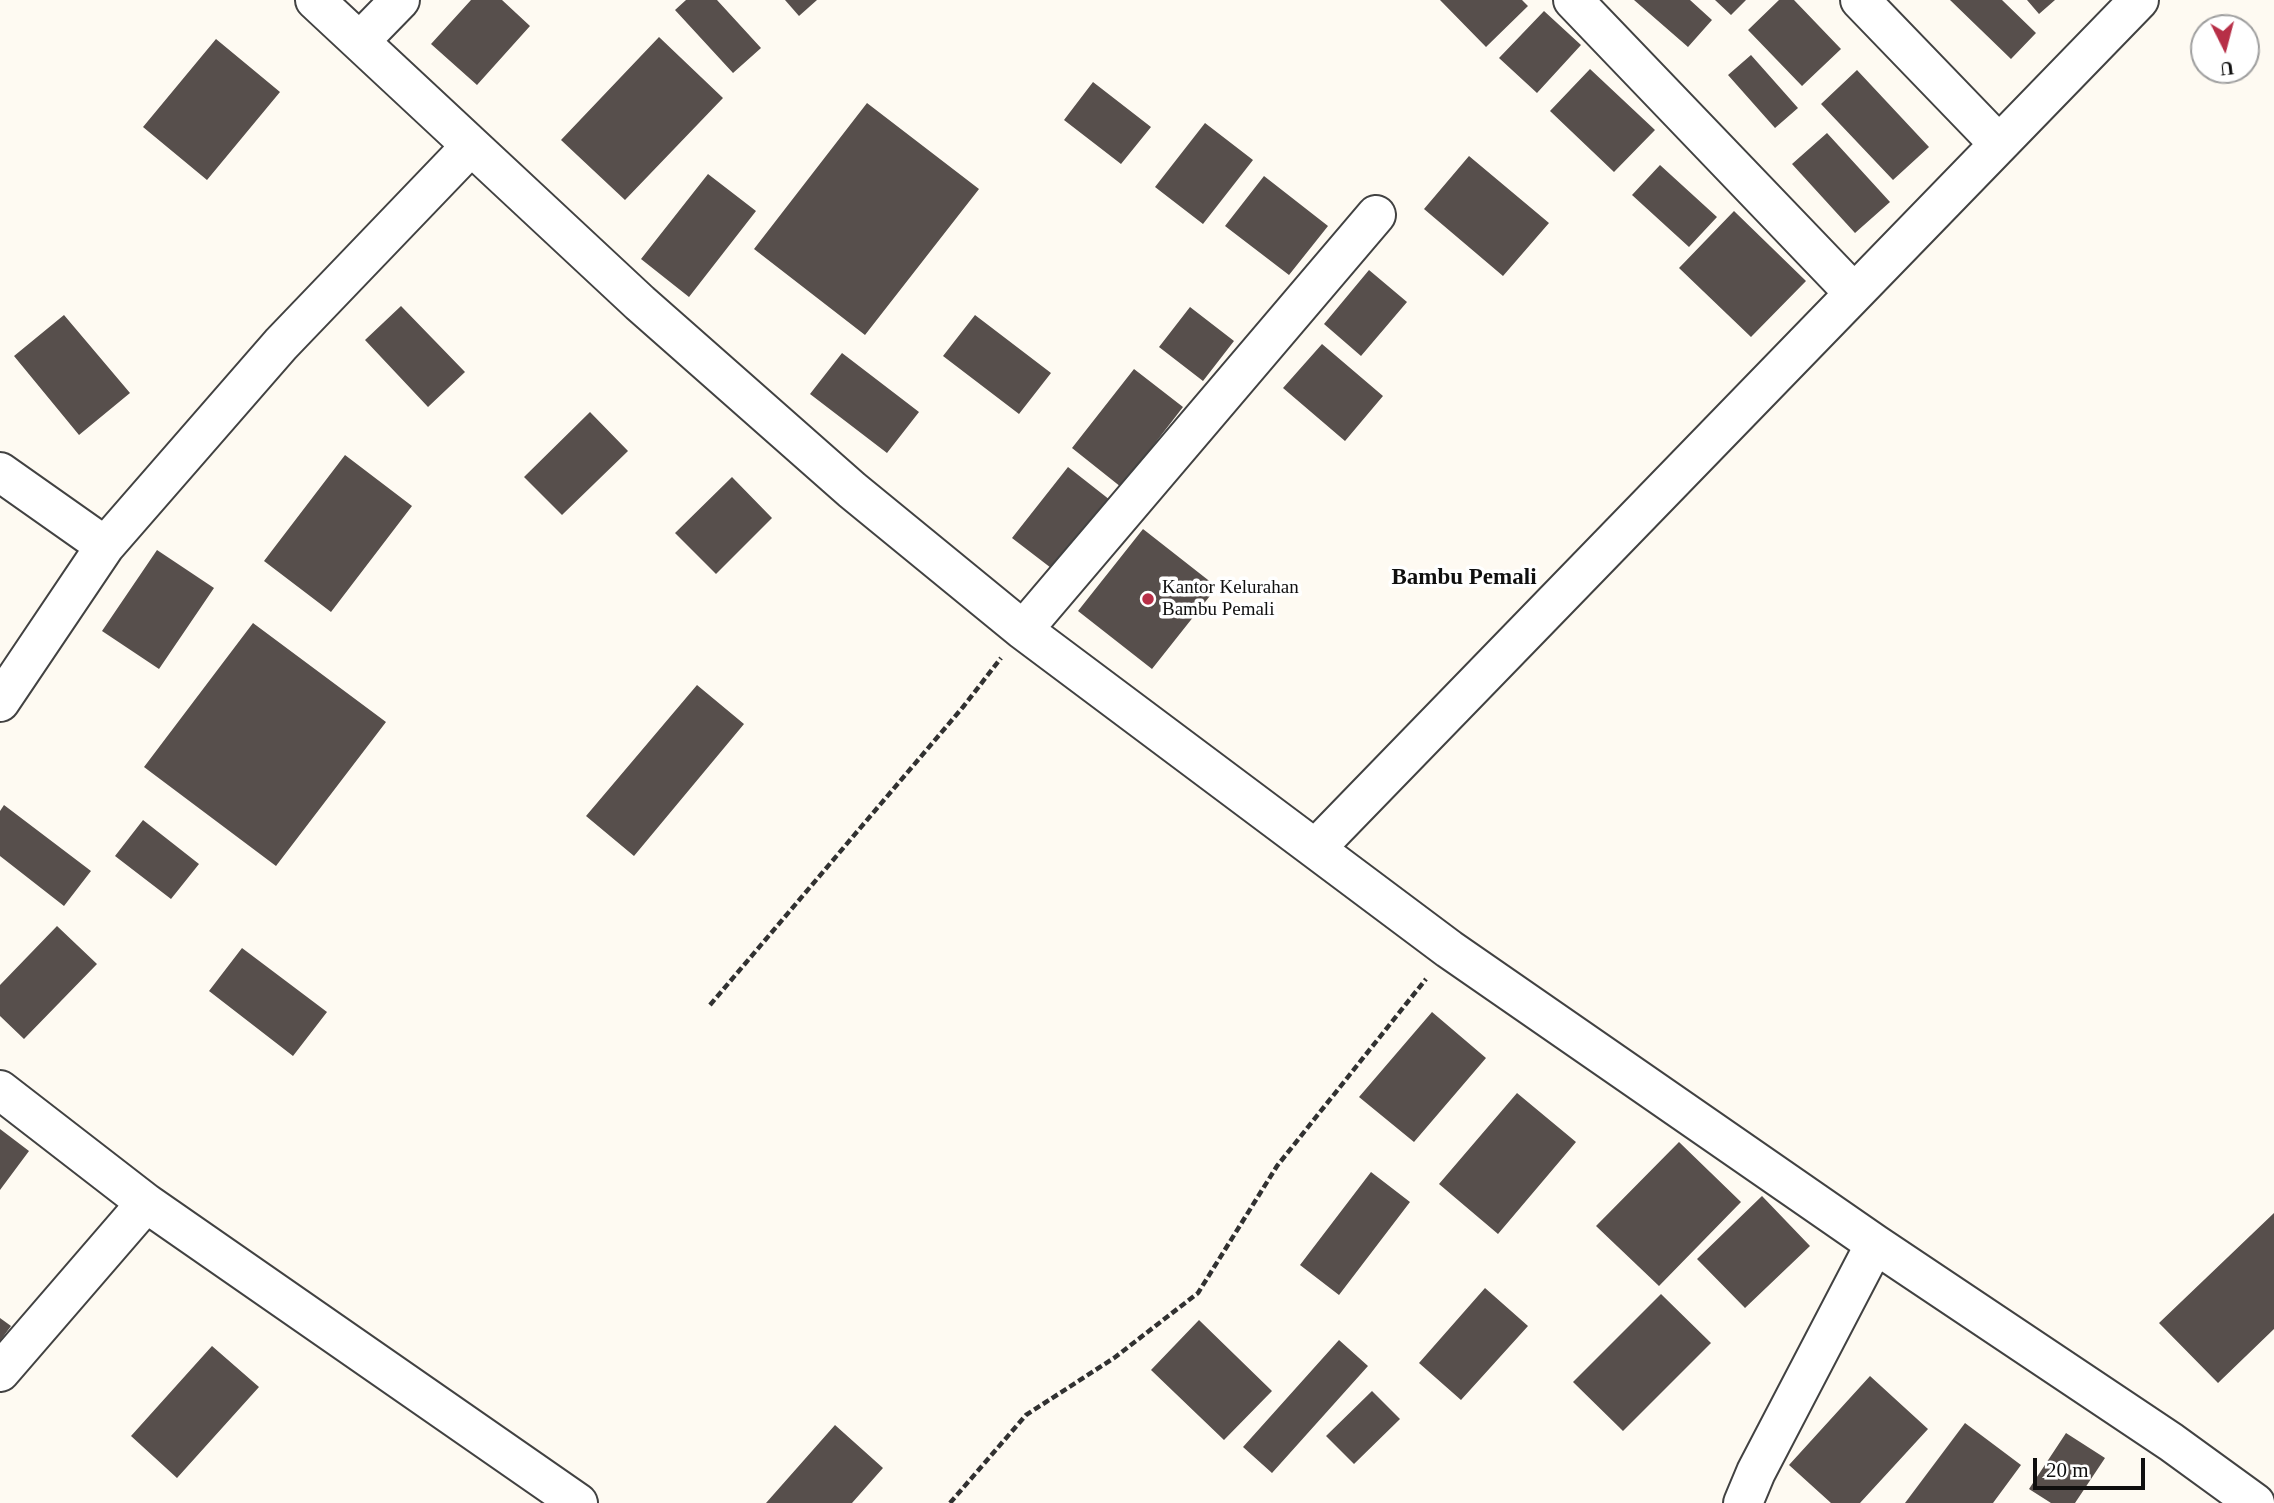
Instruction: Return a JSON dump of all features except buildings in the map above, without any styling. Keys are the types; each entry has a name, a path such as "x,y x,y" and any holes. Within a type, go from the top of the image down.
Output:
{"street":[{"path":"315,0 640,303 852,490 1023,630 1449,950 1875,1244 2171,1441 2255,1503"},
{"path":"360,41 400,0"},
{"path":"1573,0 1854,293"},
{"path":"1860,0 1998,143"},
{"path":"1316,848 2139,0"},
{"path":"0,702 105,546 281,344 470,147"},
{"path":"1023,630 1376,215"},
{"path":"0,472 105,546"},
{"path":"0,1090 146,1203 578,1503"},
{"path":"0,1372 146,1203"},
{"path":"1743,1503 1756,1472 1875,1244"}],"path":[{"path":"710,1005 963,707 1023,630"},
{"path":"950,1503 1026,1415 1114,1358 1198,1293 1277,1166 1449,950"}],"place":[{"name":"Kantor Kelurahan Bambu Pemali","path":"1148,599"}],"district":[{"name":"Bambu Pemali","path":"1464,578"}]}
